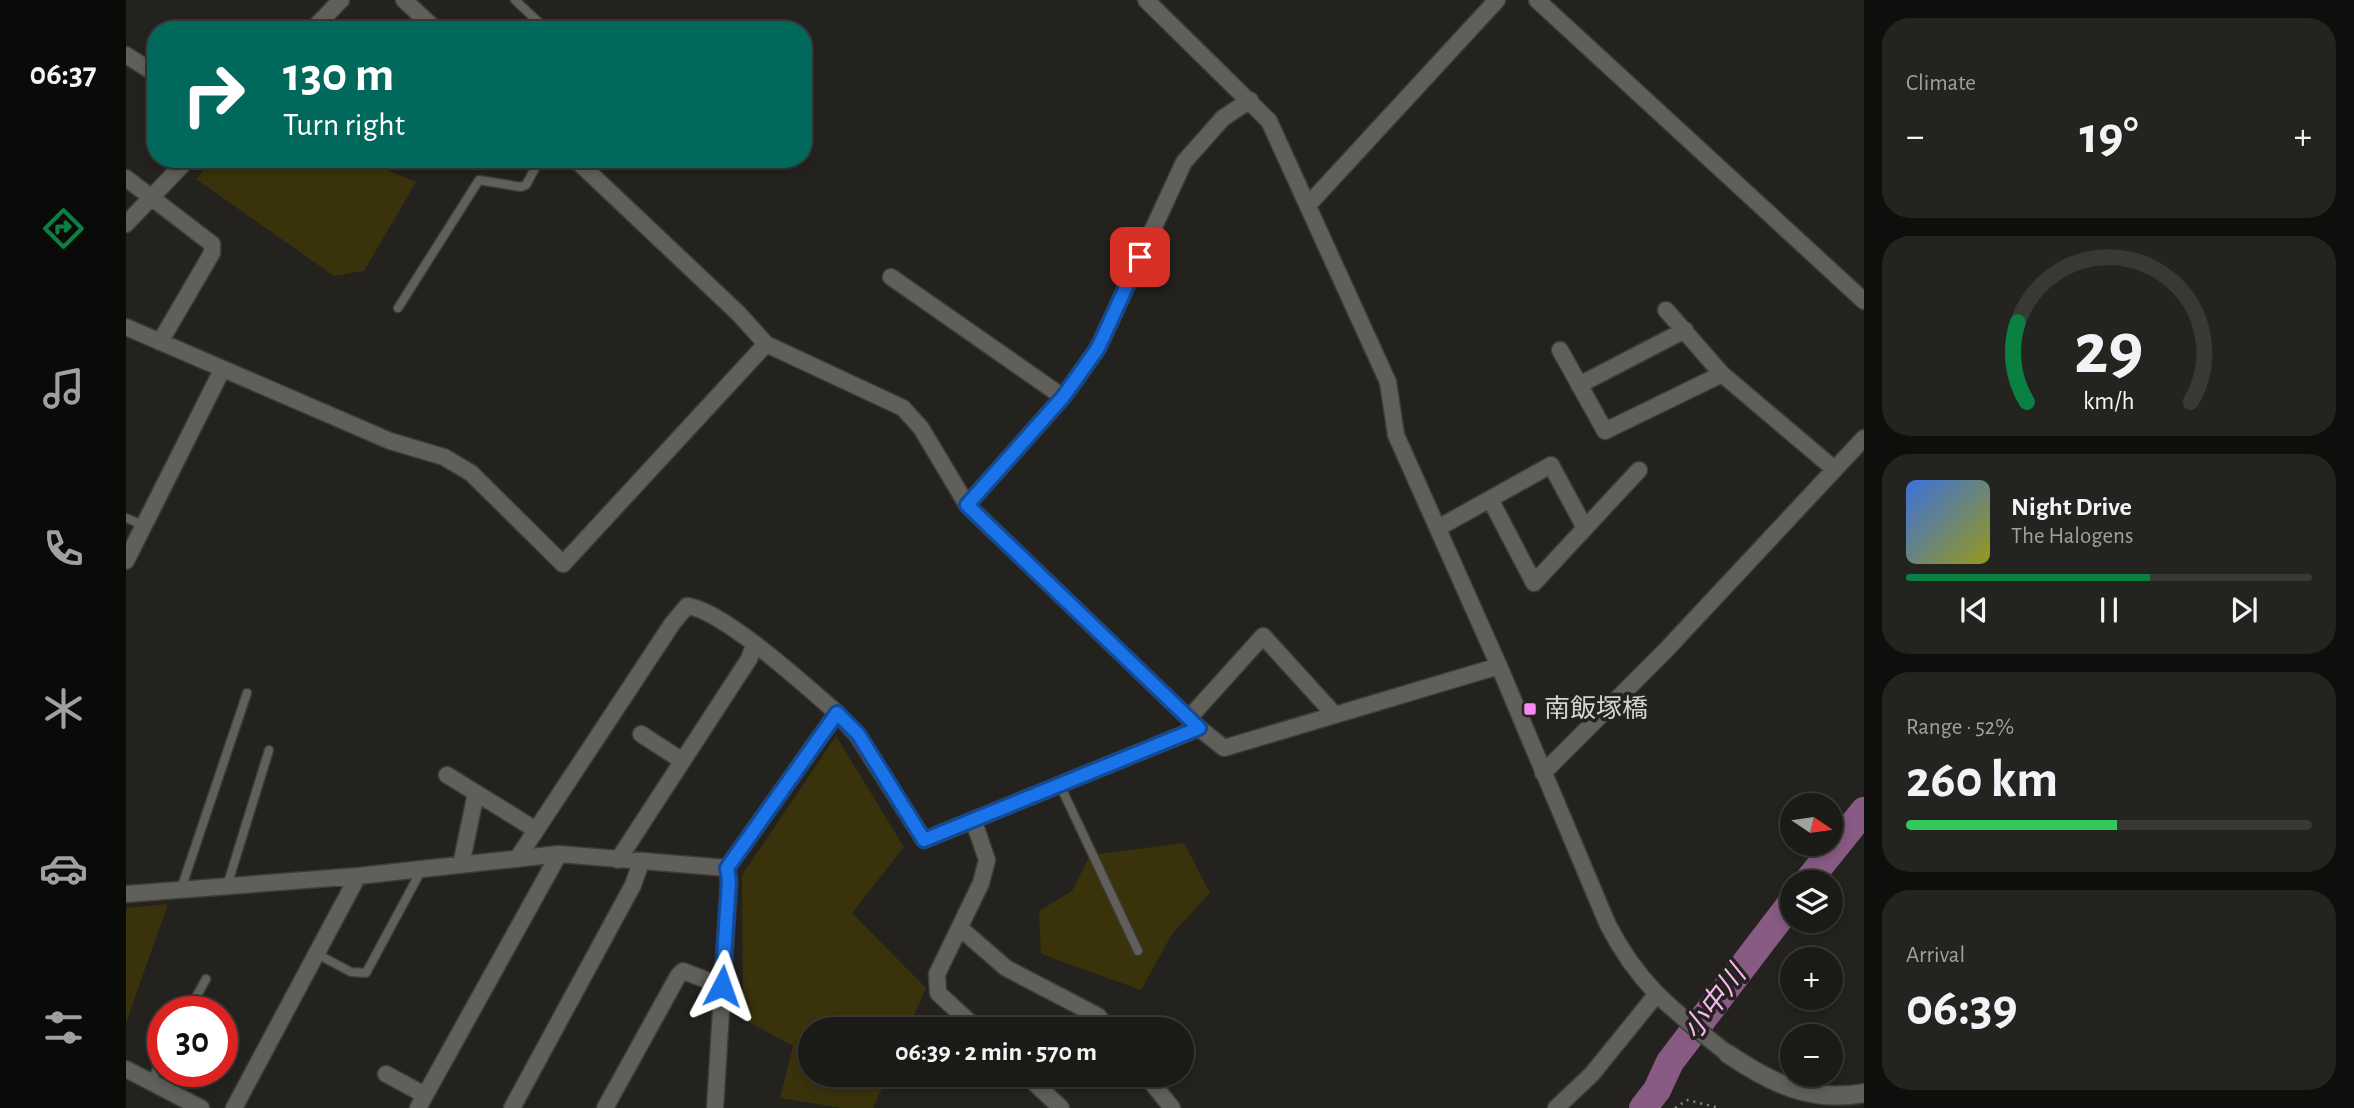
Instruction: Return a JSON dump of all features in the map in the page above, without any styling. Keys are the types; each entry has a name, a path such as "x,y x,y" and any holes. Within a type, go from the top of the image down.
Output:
{"street":[{"path":"321,21 341,0"},
{"path":"404,0 426,21"},
{"path":"1146,0 1269,121 1388,382 1396,435 1499,666 1608,925 1627,962 1672,1010 1766,1080 1802,1093 1840,1097 1864,1093"},
{"path":"1309,204 1497,0"},
{"path":"1537,0 1864,301"},
{"path":"126,55 147,68"},
{"path":"967,505 1063,397 1098,348 1184,162 1223,118 1250,100"},
{"path":"126,224 179,168"},
{"path":"585,168 739,314 766,344 903,408 921,428 967,505 1194,723 1224,748 1499,666"},
{"path":"126,178 212,244 212,253 160,342"},
{"path":"891,277 1063,397"},
{"path":"1666,310 1722,373 1833,468"},
{"path":"126,327 390,441 444,457 471,473 563,564 766,344"},
{"path":"1579,385 1685,330"},
{"path":"1560,350 1605,431 1722,373"},
{"path":"126,561 222,370"},
{"path":"1543,773 1666,650 1833,468 1864,438"},
{"path":"1438,528 1551,465 1585,528"},
{"path":"1490,499 1534,583 1639,470"},
{"path":"517,859 672,624 687,606 700,608 754,645 837,713 858,734 924,840 974,822 1194,723 1264,636 1334,714"},
{"path":"618,860 749,659 754,645"},
{"path":"718,1107 729,881 727,868 837,713"},
{"path":"641,734 681,760"},
{"path":"447,775 536,830"},
{"path":"461,865 476,793"},
{"path":"964,1017 938,993 937,974 981,883 987,860 974,822"},
{"path":"126,894 358,876 559,854 727,868"},
{"path":"386,1074 422,1101 559,854"},
{"path":"512,1108 634,885 641,862"},
{"path":"234,1108 358,876"},
{"path":"960,928 1006,968 1086,1017"},
{"path":"605,1108 678,976 683,971 722,986"},
{"path":"1556,1108 1592,1074 1656,995"},
{"path":"126,1069 147,1080"},
{"path":"159,1087 197,1107"},
{"path":"1155,1087 1172,1108"},
{"path":"1040,1088 1061,1108"}],"lane":[{"path":"515,0 537,21"},
{"path":"398,308 479,180 521,187 526,185 535,168"},
{"path":"126,517 143,525"},
{"path":"181,889 247,694"},
{"path":"227,886 269,750"},
{"path":"1059,783 1138,951"},
{"path":"317,954 351,972 366,973 422,869"},
{"path":"197,996 206,979"}],"path":[{"path":"1675,1108 1688,1100 1720,1108"}],"shaded area":[{"path":"205,168 382,168 416,182 364,271 334,276 196,179"},
{"path":"836,736 904,847 852,913 926,988 913,1017 798,1017 798,1087 883,1087 873,1108 842,1108 780,1098 793,1046 743,1019 742,875"},
{"path":"1184,843 1210,893 1172,934 1141,990 1041,954 1039,911 1072,891 1090,855"},
{"path":"168,904 126,1023 126,908"}],"waterway":[{"name":"小中川","path":"1817,870 1864,811"},
{"name":"小中川","path":"1643,1108 1657,1090 1670,1062 1780,918"}],"place":[{"name":"南飯塚橋","path":"1530,709"}],"route":[{"path":"722,986 729,881 727,868 837,713 858,734 924,840 974,822 1059,783 1199,728 967,505 1063,397 1098,348 1140,257"}]}
